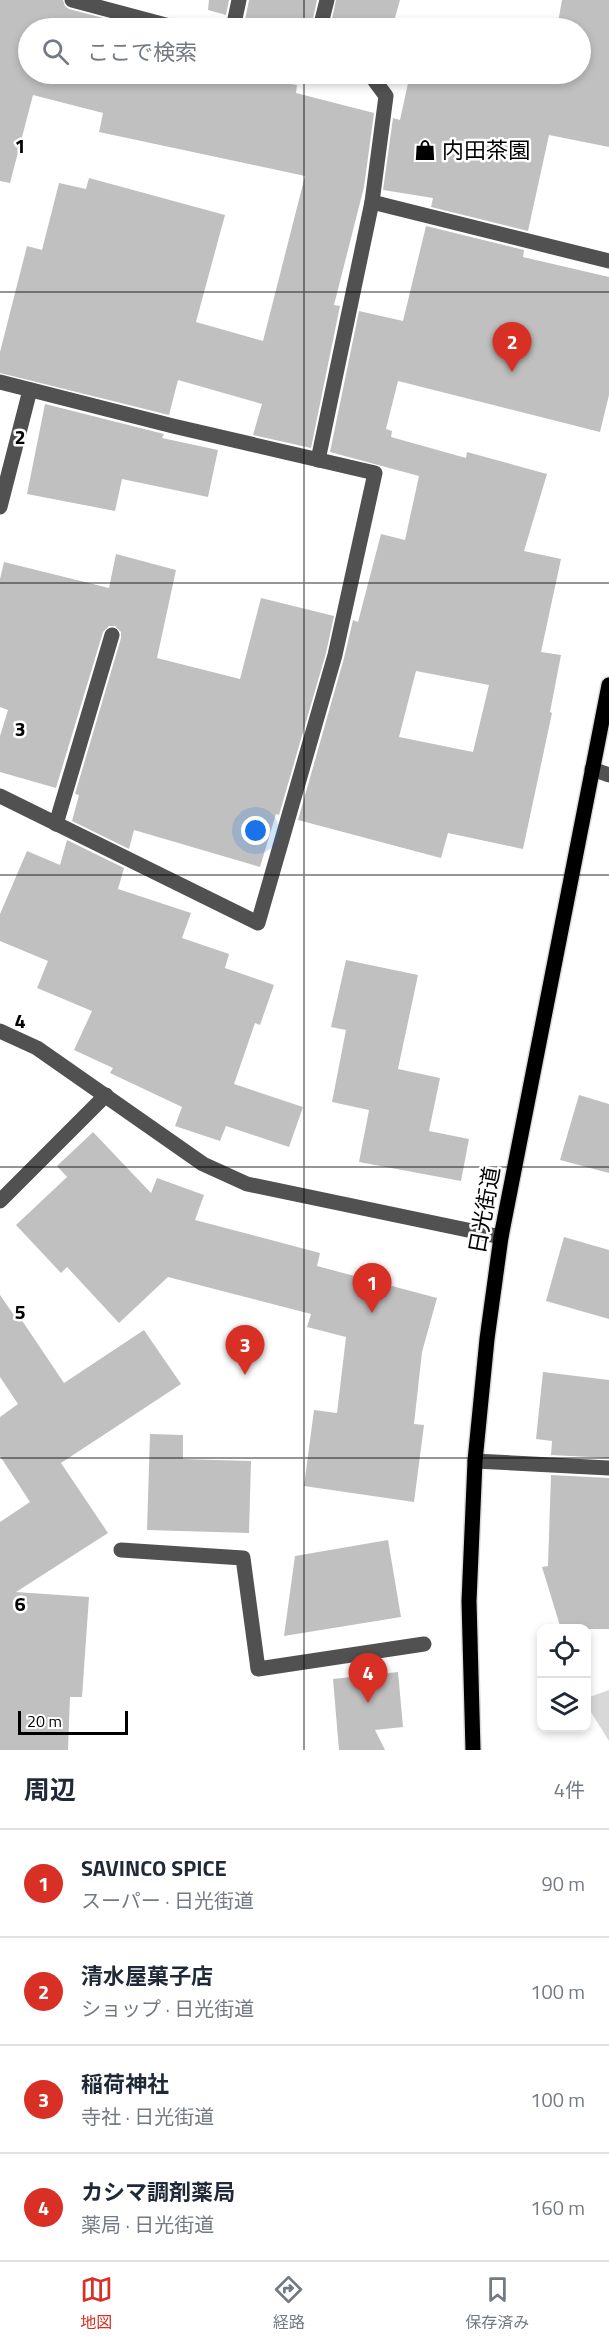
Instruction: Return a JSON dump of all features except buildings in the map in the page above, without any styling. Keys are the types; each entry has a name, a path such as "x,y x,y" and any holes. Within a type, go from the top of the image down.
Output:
{"main road":[{"name":"日光街道","path":"473,1750 469,1601 475,1461 487,1339 501,1237 609,685"}],"street":[{"path":"72,0 140,18"},
{"path":"235,18 239,0"},
{"path":"322,18 327,0"},
{"path":"318,460 372,202 386,96 377,84"},
{"path":"372,202 609,261"},
{"path":"0,382 375,473 335,655 258,923 0,796"},
{"path":"0,507 30,390"},
{"path":"56,824 112,635"},
{"path":"592,770 609,775"},
{"path":"0,1031 37,1048 203,1164 247,1184 501,1237"},
{"path":"0,1201 106,1095"},
{"path":"475,1461 609,1468"},
{"path":"121,1550 243,1558 258,1669 424,1644"}],"shaded area":[{"path":"609,1690 609,1741 591,1712 591,1697"}],"place":[{"name":"内田茶園","path":"425,150"},
{"name":"清水屋菓子店","path":"512,372"},
{"name":"SAVINCO SPICE","path":"372,1313"},
{"name":"稲荷神社","path":"245,1375"},
{"name":"カシマ調剤薬局","path":"368,1703"}]}
